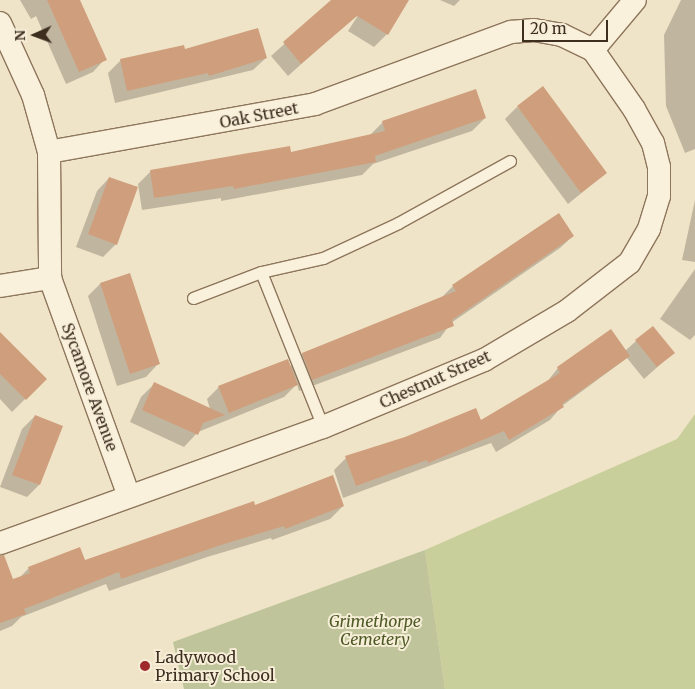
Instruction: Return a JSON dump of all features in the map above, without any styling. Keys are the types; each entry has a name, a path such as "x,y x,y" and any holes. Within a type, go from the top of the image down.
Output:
{"street":[{"path":"593,50 635,0"},
{"path":"0,23 33,95 49,152"},
{"name":"Oak Street","path":"49,152 315,104 511,32 534,30 562,35 593,50"},
{"name":"Chestnut Street","path":"0,543 323,427 484,360 567,311 629,263 649,229 657,204 659,167 653,143 593,50"},
{"name":"Sycamore Avenue","path":"49,152 50,278 129,496"},
{"path":"0,286 50,278"}],"lane":[{"path":"193,298 261,272 323,258 398,223 510,160"},
{"path":"261,272 323,427"}],"green space":[{"path":"695,414 695,689 445,689 425,550 677,439"},
{"name":"Grimethorpe Cemetery","path":"425,550 445,689 184,689 173,642"}],"building":[{"path":"47,0 80,0 107,60 79,72"},
{"path":"331,0 409,0 388,35 357,16 301,64 283,42"},
{"path":"258,28 267,58 209,76 208,73 127,91 120,59 184,45 185,49"},
{"path":"543,86 607,173 581,193 517,106"},
{"path":"476,89 486,118 375,156 376,162 234,189 233,186 154,198 150,170 290,146 291,152 385,131 382,121"},
{"path":"109,177 138,187 117,245 88,234"},
{"path":"559,213 574,236 452,320 454,326 312,380 302,353 456,291 452,285"},
{"path":"130,273 160,364 130,374 100,283"},
{"path":"653,326 675,353 657,367 635,340"},
{"path":"611,329 630,356 562,404 564,407 509,440 504,431 428,463 427,460 356,486 345,456 405,437 476,408 481,420 560,373 557,367"},
{"path":"0,332 47,379 26,400 0,374"},
{"path":"288,359 298,385 229,413 218,386"},
{"path":"154,382 225,415 203,423 198,435 142,410"},
{"path":"35,415 63,426 40,485 12,475"},
{"path":"333,475 344,506 285,529 284,526 221,545 121,579 119,572 24,609 26,614 0,623 0,556 4,555 13,579 30,573 28,567 80,547 85,560 254,501 255,505"}],"place":[{"name":"Ladywood Primary School","path":"145,666"}]}
